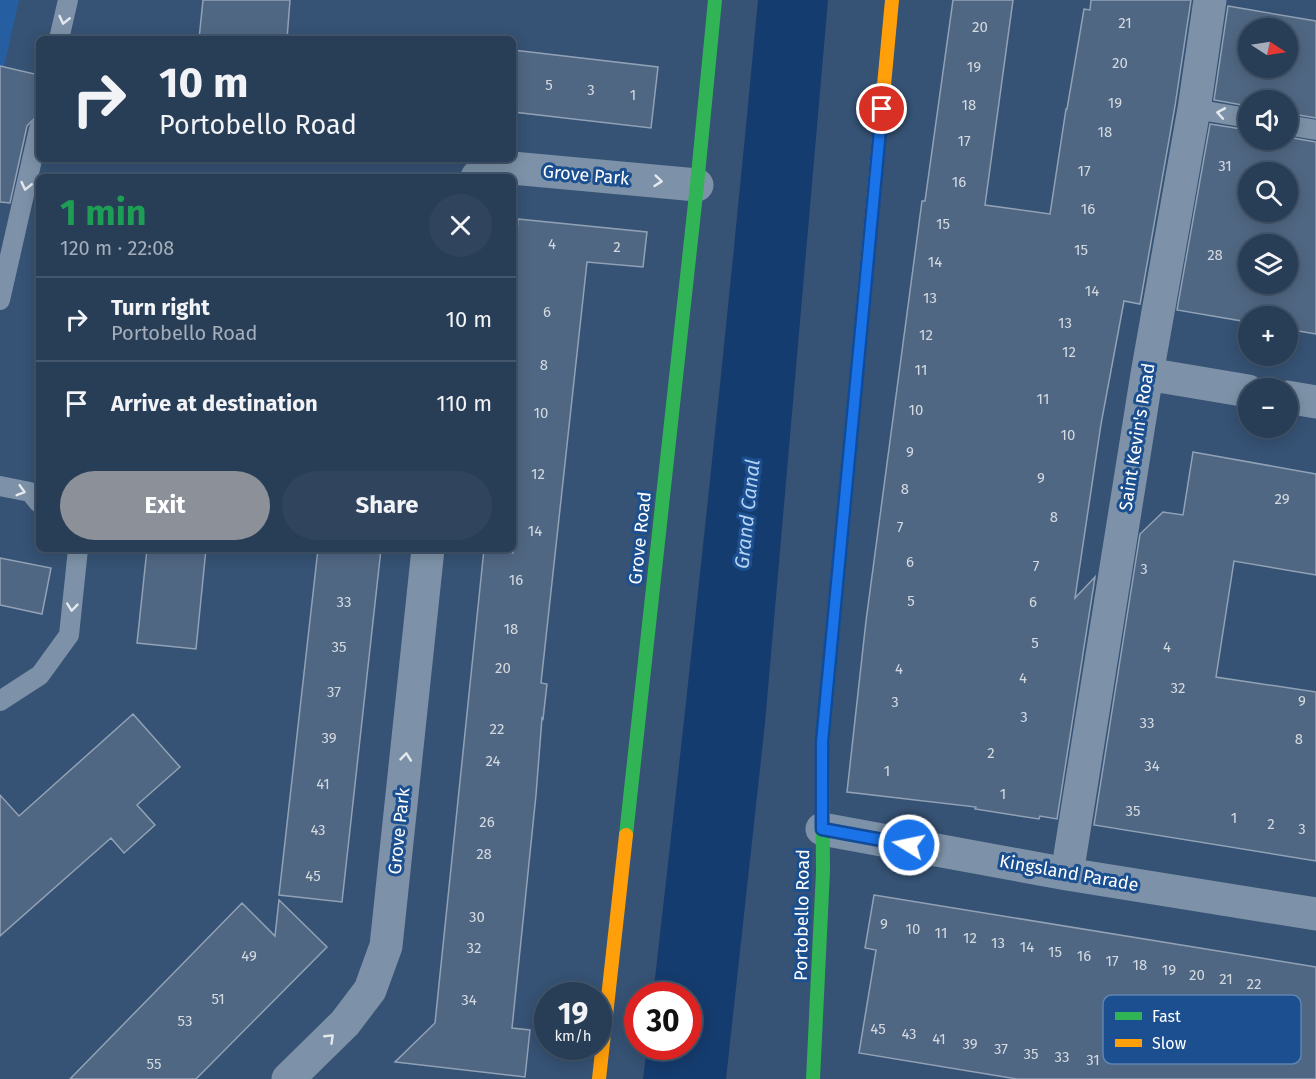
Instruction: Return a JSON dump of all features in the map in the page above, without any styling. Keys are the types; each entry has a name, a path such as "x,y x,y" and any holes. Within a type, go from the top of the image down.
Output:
{"main road":[{"name":"Grove Road","path":"599,1079 697,185 715,0"},
{"name":"Portobello Road","path":"813,1079 823,871 822,742 892,0"}],"street":[{"name":"Saint Kevin's Road","path":"1067,874 1147,374 1194,109 1210,0"},
{"name":"Grove Park","path":"480,174 493,169 512,168 697,185"},
{"path":"1147,374 1238,389"},
{"path":"1298,399 1316,402"},
{"name":"Grove Park","path":"288,1079 345,1023 370,990 386,946 428,552"},
{"name":"Kingsland Parade","path":"822,829 1067,874 1316,914"}],"lane":[{"path":"60,36 68,0"},
{"path":"1194,109 1238,116"},
{"path":"1298,127 1316,129"},
{"path":"0,300 36,142"},
{"path":"0,486 30,492 36,499"},
{"path":"0,701 40,675 69,635 78,552"}],"shaded area":[{"path":"0,0 19,0 4,67 0,66"}],"water":[{"name":"Grand Canal","path":"758,0 828,0 765,723 726,1079 643,1079 645,1060 702,1060 702,982 655,982 734,249"}],"building":[{"path":"203,0 290,0 287,36 199,36"},
{"path":"953,0 1013,0 985,205 1050,214 1084,9 1090,10 1091,0 1191,0 1140,304 1124,301 1101,424 1075,598 1095,577 1057,819 1040,816 1039,819 975,809 976,807 847,792 866,621 922,201 925,201"},
{"path":"1228,6 1316,21 1316,118 1298,115 1298,90 1238,90 1238,104 1214,100"},
{"path":"516,50 658,67 651,128 516,112"},
{"path":"0,66 36,74 36,114 35,118 27,126 10,203 0,202"},
{"path":"1210,124 1238,128 1238,150 1298,150 1298,139 1316,142 1316,334 1298,331 1298,306 1238,306 1238,320 1177,310"},
{"path":"518,219 647,232 643,267 587,262 541,683 547,684 512,1028 530,1030 525,1077 395,1062 435,1023 484,552 516,552 516,243"},
{"path":"1193,452 1316,474 1316,575 1234,561 1216,677 1316,692 1316,861 1094,825 1140,534 1163,512 1183,515"},
{"path":"147,552 206,552 196,649 137,643"},
{"path":"318,552 381,552 342,902 279,895"},
{"path":"0,558 51,568 42,614 0,605"},
{"path":"133,714 180,767 137,805 155,825 124,853 111,838 0,936 0,795 19,816"},
{"path":"874,895 1316,967 1316,1079 1017,1079 859,1053 876,950 865,948"},
{"path":"279,900 327,947 196,1079 70,1079 242,903 275,936"}],"traffic: fast":[{"path":"626,835 715,0"},
{"path":"813,1079 823,871 822,743 861,330"}],"traffic: slow":[{"path":"861,330 892,0"},
{"path":"599,1079 626,835"}],"route":[{"path":"882,109 822,742 822,829 909,845"}]}
